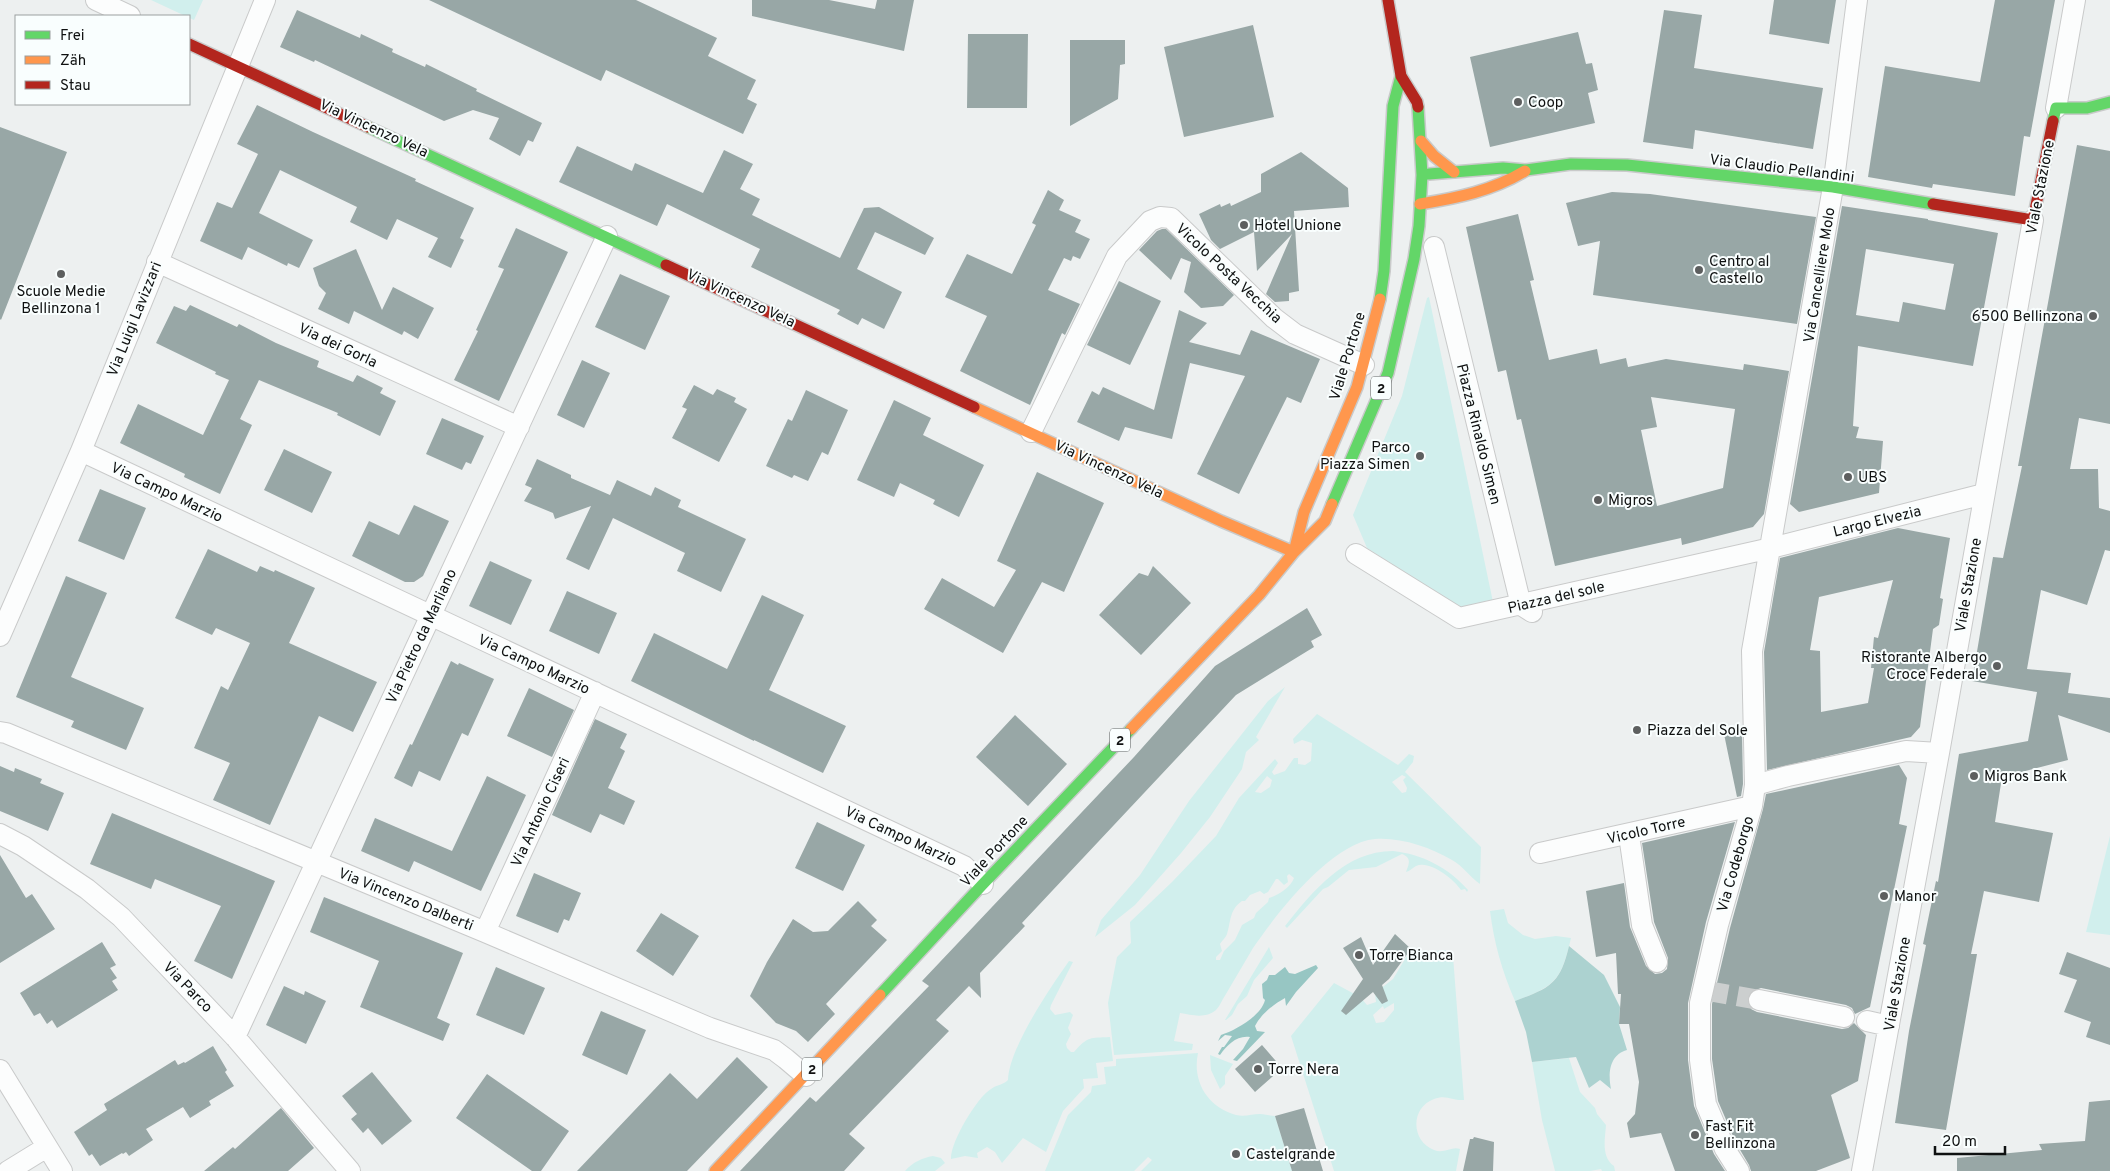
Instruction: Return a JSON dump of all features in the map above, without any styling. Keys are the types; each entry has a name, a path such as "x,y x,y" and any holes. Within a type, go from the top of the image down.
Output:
{"street":[{"path":"96,0 128,15"},
{"name":"Via Luigi Lavizzari","path":"0,636 81,451 265,0"},
{"name":"2","path":"1388,0 1401,76 1417,102 1420,121 1421,141 1416,202"},
{"name":"Via Cancelliere Molo","path":"1771,548 1833,187 1857,0"},
{"name":"Viale Stazione","path":"1862,1171 1939,753 2033,220 2056,108 2075,0"},
{"name":"Via Vincenzo Vela","path":"190,44 1235,528 1294,552"},
{"name":"Viale Portone","path":"1294,552 1304,512 1357,387 1380,299 1394,190 1393,106 1401,76"},
{"path":"2056,108 2068,110 2087,108 2110,102"},
{"path":"1421,141 1434,156 1454,172"},
{"name":"Via Claudio Pellandini","path":"1418,177 1503,168 1526,170 1571,164 1627,165 1833,187 2033,220"},
{"name":"Via Claudio Pellandini","path":"1416,202 1478,193 1508,183 1526,170"},
{"name":"Viale Portone","path":"715,1171 806,1076 983,884 1259,595 1294,552 1326,521 1388,373 1416,245 1416,202"},
{"name":"Vicolo Posta Vecchia","path":"1031,432 1117,256 1150,221 1160,217 1171,218 1274,318 1295,334 1364,365"},
{"name":"Via Pietro da Marliano","path":"235,1037 607,236"},
{"name":"Piazza Rinaldo Simen","path":"1434,247 1528,609"},
{"name":"Via dei Gorla","path":"157,262 519,427"},
{"name":"Via Campo Marzio","path":"81,451 964,866 983,884"},
{"name":"Largo Elvezia","path":"1771,548 1984,494"},
{"name":"Piazza del sole","path":"1356,554 1459,618 1528,609 1771,548"},
{"name":"Via Codeborgo","path":"1739,1171 1725,1149 1706,1104 1700,1060 1700,1003 1706,991 1718,925 1752,806 1756,785 1752,651 1771,548"},
{"name":"Via Antonio Ciseri","path":"485,932 595,692"},
{"name":"Via Vincenzo Dalberti","path":"0,732 485,932 710,1028 774,1050 806,1076"},
{"path":"1756,785 1788,776 1906,752 1939,753"},
{"name":"Vicolo Torre","path":"1540,853 1752,806"},
{"name":"Via Parco","path":"0,834 23,846 80,884 122,917 235,1037 350,1171"},
{"path":"1629,834 1642,925 1656,962"},
{"path":"1759,1000 1844,1017"},
{"path":"1867,1021 1889,1026"},
{"path":"0,1070 62,1171"},
{"path":"8,1171 47,1147"}],"shaded area":[{"path":"151,0 203,0 194,20 190,18 190,15 183,15"},
{"name":"Parco Piazza Simen","path":"1429,297 1493,602 1462,609 1367,548 1353,515 1402,396 1427,298"},
{"path":"1285,687 1256,737 1259,740 1246,752 1242,769 1210,817 1135,905 1095,937 1101,920 1140,875 1189,801 1268,701"},
{"path":"1317,714 1398,765 1409,754 1414,756 1413,762 1405,772 1481,847 1480,884 1456,862 1425,847 1405,841 1385,839 1358,843 1323,866 1291,899 1253,948 1216,1010 1207,1015 1180,1013 1174,1041 1193,1044 1192,1050 1114,1055 1108,1003 1117,957 1131,943 1130,922 1216,836 1239,798 1275,759 1278,763 1272,772 1274,775 1285,771 1294,758 1298,758 1298,764 1305,765 1311,761 1312,743 1302,740 1294,744 1293,739","holes":["1402,775 1406,777 1403,780 1407,788 1406,792 1402,793 1392,782","1267,776 1272,780 1270,787 1261,793 1255,792","1289,874 1294,878 1290,885 1280,893 1269,898 1268,902 1256,913 1254,918 1242,925 1235,940 1224,951 1220,960 1216,960 1216,957 1222,951 1220,944 1226,935 1235,908 1250,895 1260,891 1264,894 1268,892 1276,879 1284,885 1288,882 1287,876"]},
{"path":"2110,836 2110,935 2086,932"},
{"path":"1393,851 1414,855 1434,863 1461,882 1468,890 1467,892 1465,889 1461,890 1452,880 1434,868 1421,865 1406,872 1409,864 1408,859 1402,854 1376,867 1349,870 1323,889 1287,928 1285,926 1332,875 1360,858 1376,853"},
{"path":"1504,909 1508,923 1523,935 1535,939 1556,936 1571,938 1564,963 1555,980 1540,991 1515,1001 1499,957 1490,911"},
{"path":"1569,946 1604,975 1620,1007 1619,1024 1627,1050 1621,1052 1613,1061 1610,1071 1611,1089 1600,1080 1589,1088 1576,1057 1532,1062 1526,1032 1515,1001 1537,992 1552,983 1562,969"},
{"path":"1269,947 1273,958 1254,980 1247,996 1238,1004 1232,1015 1225,1020"},
{"path":"1445,950 1453,956 1464,1100 1442,1097 1426,1103 1417,1117 1416,1124 1421,1140 1426,1146 1438,1151 1454,1148 1460,1149 1456,1171 1334,1171 1291,1036 1334,983 1360,997 1367,1005 1376,1002 1375,993 1393,979 1408,954","holes":["1394,1003 1394,1010 1384,1022 1376,1023 1373,1015 1383,1006 1384,1009"]},
{"path":"1069,961 1073,962 1050,1009 1055,1015 1070,1012 1073,1015 1068,1028 1071,1034 1066,1044 1067,1048 1074,1052 1086,1040 1110,1037 1113,1061 1096,1063 1098,1078 1083,1079 1084,1088 1063,1111 1046,1152 1023,1138 1002,1163 995,1152 987,1147 977,1153 978,1158 965,1156 951,1159 955,1142 972,1110 985,1094 1008,1080 1015,1052 1023,1035"},
{"path":"1316,965 1318,968 1286,1006 1285,998 1264,1013 1255,1026 1257,1031 1265,1032 1237,1061 1233,1060 1243,1049 1250,1037 1237,1039 1229,1044 1220,1055 1218,1054 1232,1036 1225,1035 1218,1041 1221,1035 1247,1022 1263,1006 1265,1000 1263,998 1262,984 1269,975 1275,975 1285,967 1289,973 1295,974"},
{"path":"1198,1053 1197,1073 1200,1083 1204,1092 1217,1106 1236,1115 1260,1114 1275,1116 1292,1171 1141,1171 1152,1160 1148,1157 1134,1171 1045,1171 1068,1115 1091,1092 1092,1086 1106,1084 1104,1067 1116,1066 1116,1059"},
{"path":"1210,1055 1233,1064 1225,1076 1225,1084 1220,1089 1211,1070"},
{"path":"1569,1058 1580,1092 1595,1108 1597,1114 1606,1125 1605,1153 1614,1166 1615,1171 1602,1171 1601,1169 1590,1171 1555,1171 1542,1120 1532,1062"},
{"path":"933,1156 941,1158 945,1163 935,1171 905,1171 918,1161"}],"building":[{"path":"429,0 636,0 717,38 708,56 756,80 747,99 757,104 743,134 606,70 601,81"},
{"path":"752,0 829,0 875,9 877,0 914,0 904,51 752,16"},
{"path":"1774,0 1836,0 1829,44 1769,34"},
{"path":"1995,0 2055,0 2030,137 2024,136 2015,196 1933,184 1932,188 1868,177 1885,66 1980,82"},
{"path":"297,10 360,38 361,34 393,49 392,52 425,67 426,64 542,123 533,142 528,140 520,156 489,139 499,118 473,110 444,121 315,60 314,62 280,47"},
{"path":"1664,10 1702,15 1694,68 1823,88 1813,149 1695,130 1693,149 1643,142"},
{"path":"1253,25 1274,117 1184,137 1164,47"},
{"path":"1578,32 1586,64 1592,63 1598,90 1588,93 1595,123 1490,147 1470,57"},
{"path":"968,34 1028,34 1027,108 967,108"},
{"path":"1070,40 1125,40 1125,64 1120,65 1118,99 1070,126"},
{"path":"257,105 474,208 460,238 464,240 451,268 428,257 438,238 397,219 387,240 350,222 357,207 280,170 259,213 313,240 299,268 288,263 287,266 248,247 242,260 200,241 217,202 232,208 258,154 237,144"},
{"path":"0,127 67,152 1,320 0,319"},
{"path":"2077,145 2110,151 2110,424 2079,418 2070,469 2098,469 2099,508 2110,511 2110,551 2105,550 2087,605 2041,590 2027,669 2071,673 2068,693 2110,698 2110,733 2058,715 2068,760 2002,777 1995,822 2053,833 2039,902 1984,891 1971,954 1977,954 1946,1130 1895,1123 1909,1031 1926,945 1923,944 1936,881 1938,882 1959,754 2028,741 2037,692 1972,681 1993,557 2003,558 2022,466 2018,466"},
{"path":"577,146 632,171 635,163 703,193 724,150 753,164 740,189 760,199 752,215 840,258 864,208 879,207 934,238 925,255 875,232 857,269 902,292 884,329 862,318 858,325 837,314 840,310 751,267 760,249 667,204 657,226 559,182"},
{"name":"Hotel Unione","path":"1301,152 1348,188 1349,207 1294,211 1299,291 1289,293 1289,301 1275,302 1266,294 1292,234 1257,271 1254,232 1220,249 1211,240 1199,214 1220,204 1221,207 1230,203 1231,206 1261,192 1261,174"},
{"path":"1048,190 1064,200 1059,210 1081,220 1075,232 1090,239 1080,259 1073,256 1071,261 1064,258 1048,290 1080,304 1065,335 1062,333 1030,405 960,371 987,316 945,297 967,254 1012,274 1036,225 1032,223"},
{"name":"Centro al Castello","path":"1612,192 1650,194 1816,217 1797,324 1593,295 1600,241 1578,246 1566,203"},
{"path":"1842,206 1928,219 1998,233 1973,366 1858,346 1853,426 1859,427 1856,438 1883,441 1879,493 1799,512 1790,504","holes":["1866,249 1954,264 1945,310 1903,302 1899,322 1856,315"]},
{"path":"1518,214 1534,280 1530,281 1549,360 1597,349 1600,364 1626,358 1628,367 1666,359 1743,370 1744,364 1789,371 1764,514 1753,527 1682,545 1681,538 1555,566 1521,419 1517,420 1506,370 1498,372 1466,227","holes":["1651,397 1735,409 1723,488 1657,506 1641,430 1657,427"]},
{"path":"516,228 568,252 499,401 454,380 478,331 476,330 504,269 498,267"},
{"path":"1166,229 1234,295 1223,306 1201,308 1184,292 1191,262 1181,258 1171,280 1139,250 1157,231"},
{"path":"356,249 382,310 393,287 434,308 418,339 404,331 402,335 354,311 349,324 318,309 326,293 319,286 313,268"},
{"path":"620,274 670,296 645,350 595,327"},
{"path":"1119,281 1161,301 1130,365 1087,345"},
{"path":"190,305 237,327 239,324 276,343 319,361 317,367 353,382 357,375 383,388 380,393 396,401 380,436 337,415 338,413 259,380 240,419 252,425 220,494 184,477 185,474 120,443 138,404 203,435 229,380 156,343 174,306 186,311"},
{"path":"1179,310 1207,323 1189,342 1240,355 1251,330 1320,359 1301,403 1287,397 1239,494 1197,474 1245,376 1190,363 1172,439 1125,427 1119,441 1077,422 1092,391 1099,395 1103,387 1154,410"},
{"path":"582,360 610,373 584,428 557,415"},
{"path":"694,385 713,395 717,389 736,398 734,402 747,409 719,462 672,438 687,409 682,407"},
{"path":"806,390 848,410 828,455 822,452 808,481 794,475 792,478 766,466 788,419 792,421"},
{"path":"894,400 931,418 923,435 984,465 959,517 933,504 935,500 900,483 894,497 857,480"},
{"path":"442,418 484,436 471,464 466,462 462,470 426,454"},
{"path":"284,449 332,472 312,513 264,490"},
{"path":"537,459 571,475 571,478 610,495 617,480 651,496 655,487 681,500 678,507 746,539 721,592 677,571 685,553 613,518 589,570 566,559 591,506 555,519 553,513 524,501 532,488 525,485"},
{"path":"1037,472 1104,503 1064,592 1042,582 1003,653 924,609 942,578 994,607 1016,570 997,561"},
{"path":"100,489 146,508 124,560 78,541"},
{"path":"414,505 449,521 423,576 414,582 405,582 352,556 369,521 399,535"},
{"path":"1898,528 1950,538 1940,598 1943,599 1939,625 1933,629 1920,727 1911,737 1767,770 1764,652 1780,558","holes":["1893,580 1878,638 1874,637 1871,668 1874,668 1868,703 1821,712 1820,651 1810,650 1819,597"]},
{"path":"208,549 257,572 260,566 274,572 275,570 315,588 289,643 377,682 353,732 319,716 270,825 213,800 230,763 194,748 221,686 228,690 250,643 216,628 212,635 175,618"},
{"path":"490,561 532,580 511,625 469,606"},
{"path":"1153,566 1191,603 1141,655 1099,615 1139,573 1148,576"},
{"path":"66,576 107,593 71,677 144,708 126,750 71,727 74,721 16,697"},
{"path":"567,591 617,613 599,654 549,631"},
{"path":"762,595 804,615 769,690 846,726 823,773 631,681 654,633 727,669"},
{"path":"1307,608 1322,635 1311,641 1314,647 1236,695 1022,923 1025,926 980,973 981,998 969,986 936,1020 949,1031 849,1134 865,1148 844,1171 740,1171 810,1097 816,1102 929,986 922,981 1134,757 1215,666"},
{"path":"451,661 494,679 468,736 462,733 440,781 419,771 412,787 394,778 410,744 412,745"},
{"path":"529,688 574,710 552,757 507,736"},
{"path":"1015,715 1067,764 1028,806 976,757"},
{"path":"595,719 627,734 620,748 625,751 608,788 635,801 624,825 600,814 591,833 552,815"},
{"path":"1742,731 1743,784 1741,796 1737,797 1724,734"},
{"path":"1899,765 1907,778 1899,824 1907,826 1870,1007 1855,1014 1852,1008 1846,1005 1761,988 1750,992 1747,998 1751,1009 1757,1012 1842,1029 1848,1028 1854,1023 1866,1035 1858,1081 1831,1095 1850,1158 1816,1171 1751,1171 1736,1143 1718,1101 1712,1059 1712,1004 1766,794"},
{"path":"0,766 14,772 15,768 42,779 40,783 64,793 48,831 0,811"},
{"path":"487,776 526,795 481,891 414,861 409,872 361,851 375,818 452,851"},
{"path":"112,813 275,881 232,979 194,961 221,906 155,879 151,889 90,864"},
{"path":"817,822 865,845 843,891 795,868"},
{"path":"1735,822 1706,922 1688,1003 1688,1060 1694,1106 1714,1154 1725,1171 1675,1171 1661,1133 1630,1138 1627,1123 1635,1114 1639,1082 1629,1024 1619,1024 1621,994 1618,994 1616,953 1596,957 1586,891 1624,883 1630,927 1646,966 1655,974 1662,973 1667,969 1668,958 1654,922 1642,843"},
{"path":"0,855 26,898 32,894 55,929 0,963"},
{"path":"534,873 581,893 569,921 564,919 558,933 516,916"},
{"path":"324,897 463,953 437,1018 450,1024 443,1041 360,1007 379,961 310,932"},
{"path":"858,901 877,920 871,926 887,940 826,1004 835,1014 808,1042 796,1031 776,1023 750,996 767,962 793,919 813,932 828,931"},
{"path":"661,913 699,936 673,976 636,951"},
{"path":"1395,934 1411,949 1389,979 1382,985 1388,1001 1382,1004 1373,992 1346,1015 1341,1011 1363,979 1343,948 1361,937 1373,965"},
{"path":"102,942 116,965 110,968 117,978 112,981 118,990 57,1028 52,1020 47,1024 40,1013 34,1016 20,993"},
{"path":"2067,952 2110,968 2110,1045 2086,1037 2091,1022 2064,1012 2077,980 2059,974"},
{"path":"496,967 545,988 524,1035 476,1015"},
{"path":"284,986 304,995 305,991 326,1001 306,1044 266,1025"},
{"path":"601,1011 646,1030 627,1075 582,1055"},
{"name":"Torre Nera","path":"1262,1045 1282,1068 1255,1092 1235,1069"},
{"path":"213,1046 234,1086 209,1101 211,1105 190,1118 183,1107 146,1129 153,1140 129,1156 126,1152 122,1153 100,1166 92,1154 89,1156 74,1132 107,1110 104,1104 175,1060 178,1065 185,1063"},
{"path":"737,1057 768,1087 687,1171 577,1171 670,1073 697,1099"},
{"path":"372,1072 412,1121 382,1145 368,1128 363,1133 351,1119 357,1114 342,1096"},
{"path":"487,1074 569,1131 541,1171 532,1171 456,1118"},
{"path":"2110,1100 2110,1171 1957,1171 1957,1158 2042,1150 2039,1144 2085,1141 2089,1102"},
{"path":"281,1108 314,1148 288,1171 204,1171 233,1147 235,1149"},
{"path":"1304,1108 1323,1171 1292,1171 1275,1116"},
{"path":"1474,1137 1494,1142 1493,1171 1463,1171 1470,1139"}],"tunnel":[{"path":"1708,991 1759,1000"}],"traffic: fast":[{"path":"1380,299 1384,271 1393,106 1401,76"},
{"path":"2053,121 2056,108 2087,108 2110,102"},
{"path":"1332,504 1388,373 1414,259 1419,226 1422,175 1418,107"},
{"path":"368,127 666,265"},
{"path":"1429,174 1503,168 1526,170 1571,164 1627,165 1833,187 1933,204"},
{"path":"880,995 1131,729"}],"traffic: slow":[{"path":"1421,141 1434,156 1454,172"},
{"path":"1420,204 1487,189 1525,171"},
{"path":"1294,552 1304,512 1357,387 1380,299"},
{"path":"974,407 1221,521 1294,552"},
{"path":"1131,729 1259,595 1294,552 1325,521 1332,504"},
{"path":"715,1171 880,995"}],"traffic: jam":[{"path":"1388,0 1401,76 1417,102 1418,107"},
{"path":"190,44 368,127"},
{"path":"1933,204 2033,220 2053,121"},
{"path":"666,265 974,407"}],"place":[{"name":"Coop","path":"1518,102"},
{"name":"Hotel Unione","path":"1244,225"},
{"name":"Centro al Castello","path":"1699,270"},
{"name":"Scuole Medie Bellinzona 1","path":"61,274"},
{"name":"6500 Bellinzona","path":"2093,316"},
{"name":"Parco Piazza Simen","path":"1420,456"},
{"name":"UBS","path":"1848,477"},
{"name":"Migros","path":"1598,500"},
{"name":"Ristorante Albergo Croce Federale","path":"1997,666"},
{"name":"Piazza del Sole","path":"1637,730"},
{"name":"Migros Bank","path":"1974,776"},
{"name":"Manor","path":"1884,896"},
{"name":"Torre Bianca","path":"1359,955"},
{"name":"Torre Nera","path":"1258,1069"},
{"name":"Fast Fit Bellinzona","path":"1695,1135"},
{"name":"Castelgrande","path":"1236,1154"}]}
